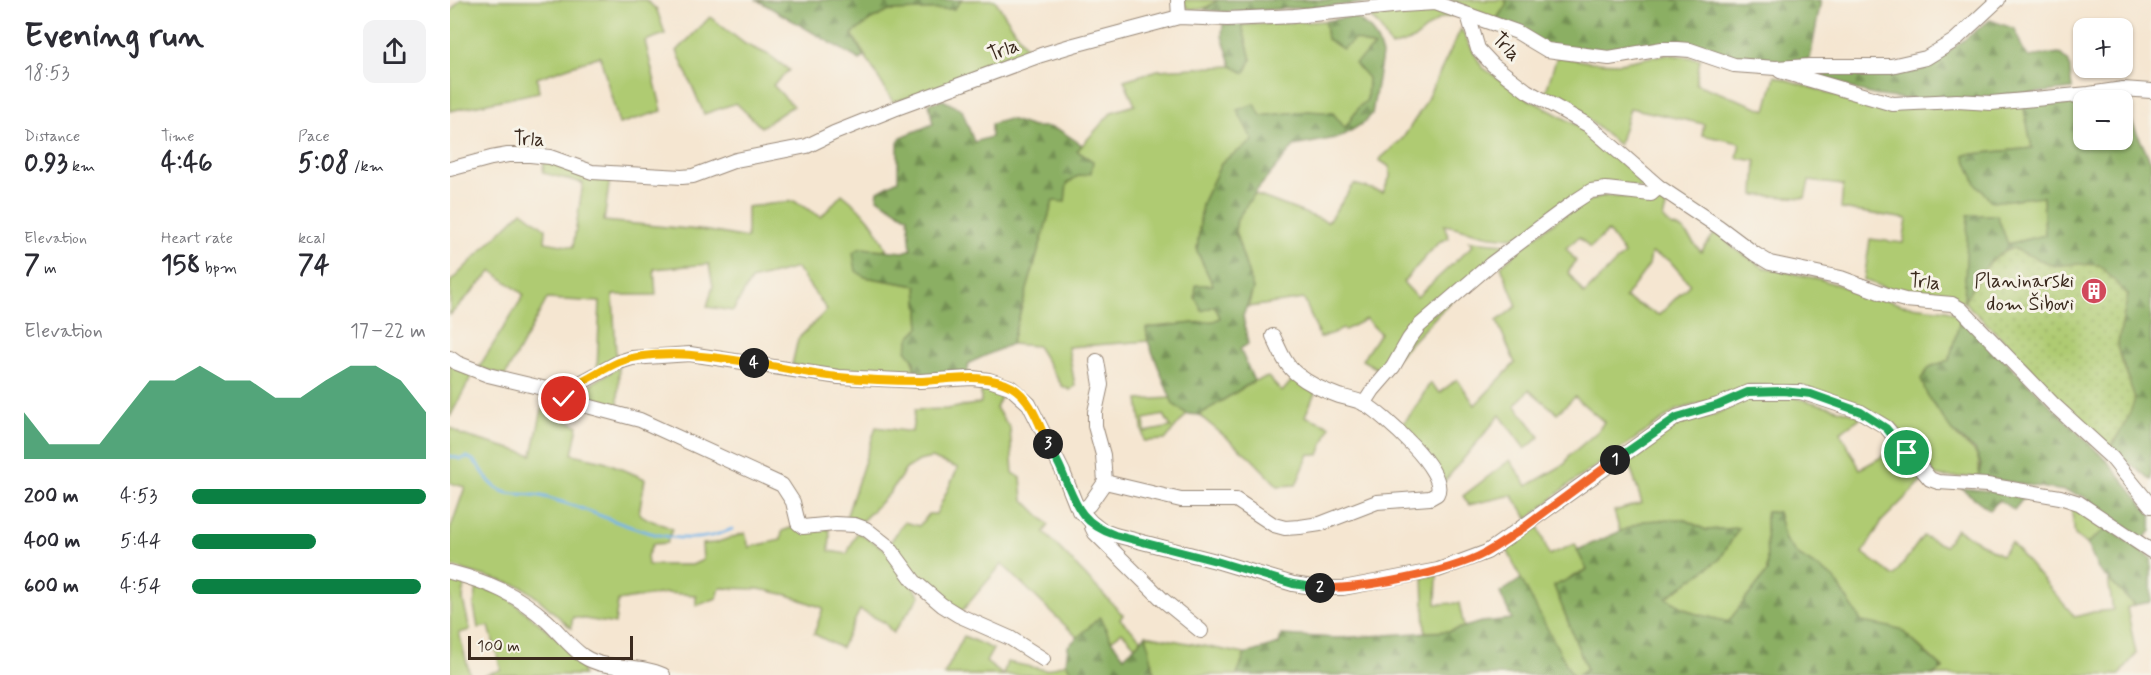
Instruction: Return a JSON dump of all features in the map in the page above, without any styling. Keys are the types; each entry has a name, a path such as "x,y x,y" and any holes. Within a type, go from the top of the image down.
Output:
{"street":[{"path":"1178,0 1179,17"},
{"path":"1468,15 1517,32 1547,50 1609,58 1662,49 1677,49 1690,50 1734,65 1776,68 1891,66 1920,60 1954,41 1998,0"},
{"name":"Trla","path":"450,169 500,156 530,155 550,157 592,172 693,176 736,160 807,146 884,113 1041,55 1179,17 1227,19 1293,16 1435,3 1468,15 1478,49 1493,65 1527,91 1588,126 1659,187 1770,263 1841,278 1905,300 1952,304 1961,309 2054,405 2112,458 2151,506"},
{"path":"1776,68 1785,74 1833,85 1893,104 1957,101 1991,103 2090,94 2123,88 2151,91"},
{"path":"1364,404 1393,367 1419,326 1491,264 1565,208 1592,192 1606,189 1652,194 1659,187"},
{"path":"1105,482 1181,500 1236,500 1275,525 1285,528 1320,524 1377,502 1430,498 1437,494 1439,490 1437,480 1422,457 1395,428 1364,404 1335,395 1300,377 1284,358 1273,336"},
{"path":"450,358 488,375 555,391 582,384 619,362 632,358 690,354 838,377 920,381 972,378 989,380 1010,387 1029,404 1063,472 1071,497 1079,511 1101,530 1293,584 1333,589 1378,583 1438,570 1487,552 1677,417 1718,405 1748,392 1783,391 1811,394 1861,412 1886,428 1930,479 1938,482 1987,485 2079,502 2151,551"},
{"path":"1079,511 1089,505 1105,482 1103,455 1095,426 1095,412 1101,385 1097,361"},
{"path":"555,391 572,402 640,420 782,485 793,502 800,525 855,525 866,529 889,547 914,581 942,605 968,620 1010,638 1043,658"},
{"path":"1091,522 1093,530 1101,539 1163,600 1201,631"},
{"path":"450,572 509,592 542,616 584,657 611,666 646,670 663,675"}],"green space":[{"path":"460,0 646,0 657,10 665,34 645,41 662,111 619,124 600,56 537,78 539,92 450,111 450,12"},
{"path":"757,0 962,0 954,9 889,11 871,20 852,34 864,57 860,60"},
{"path":"962,0 995,0 1028,50 957,82 893,102 852,34 871,20 889,11 954,9"},
{"path":"1183,0 1217,0 1206,7 1195,10 1186,7"},
{"path":"1217,0 1397,0 1225,12 1205,10"},
{"path":"1450,0 1505,0 1507,3 1496,20"},
{"path":"1505,0 1821,0 1810,59 1771,65 1688,43 1620,52 1550,48 1496,20 1507,4"},
{"path":"1438,9 1454,15 1439,19 1413,40 1391,47 1379,26 1369,16 1370,13"},
{"path":"1354,16 1370,29 1378,42 1382,55 1372,114 1365,122 1341,137 1294,146 1257,190 1237,219 1235,231 1253,289 1243,316 1248,344 1240,349 1254,381 1199,415 1187,414 1173,404 1148,341 1146,328 1214,321 1220,318 1215,306 1202,311 1195,297 1196,285 1213,285 1197,251 1202,204 1222,162 1253,141 1237,110 1255,104 1261,116 1309,111 1333,113 1345,128 1359,107 1367,100 1368,78 1355,63 1374,47 1355,39 1343,49 1327,39 1325,21"},
{"path":"710,17 745,44 769,55 789,70 773,85 793,106 761,127 736,103 704,114 677,51"},
{"path":"1990,20 2015,29 2023,50 2029,57 2059,53 2069,62 2072,89 1973,99 1922,100 1874,95 1821,76 1823,71 1870,75 1912,72 1927,68"},
{"path":"1325,21 1327,39 1355,39 1374,47 1367,100 1359,107 1345,128 1309,111 1261,116 1253,141 1222,162 1202,204 1197,251 1213,285 1215,306 1221,318 1214,321 1146,328 1148,341 1068,347 1075,386 1070,390 1062,386 1037,346 1011,344 1053,200 1076,177 1077,151 1112,112 1135,105 1124,80 1158,70 1232,66 1245,73 1251,60 1242,25"},
{"path":"1223,24 1242,25 1251,60 1245,73 1232,66 1222,36"},
{"path":"1461,29 1482,67 1525,97 1586,130 1597,143 1649,185 1650,189 1601,183 1522,235 1512,237 1492,236 1444,225 1449,238 1439,242 1403,282 1417,297 1473,245 1469,241 1509,246 1490,260 1383,372 1362,360 1380,333 1366,319 1345,330 1320,338 1304,299 1248,307 1253,289 1235,231 1237,219 1254,194 1328,222 1354,184 1383,192 1390,177 1390,167 1379,160 1403,138 1423,107"},
{"path":"1666,54 1700,59 1696,84 1766,110 1775,76 1857,102 1893,107 2023,104 2033,148 1965,155 2043,195 2045,235 2008,244 1969,215 1964,302 1901,294 1864,280 1870,239 1903,243 1907,219 1841,209 1843,185 1809,181 1805,198 1754,195 1756,161 1737,158 1740,143 1702,135 1704,124 1630,108 1619,145 1578,111 1545,94 1557,56 1589,62 1620,63"},
{"path":"2073,99 2073,150 2133,150 2133,125 2151,162 2151,480 2110,448 2127,420 2135,399 2117,347 2128,295 2076,264 2054,266 2012,248 1994,258 1964,302 1968,215 1997,215 2008,244 2045,235 2043,196 1992,202 1976,184 1964,155 2032,148 2023,104"},
{"path":"943,100 962,110 974,142 991,137 991,124 1009,119 1033,127 1048,127 1061,131 1082,145 1077,151 1093,161 1091,173 1076,177 1067,184 1065,202 1053,201 1011,344 969,363 967,373 915,377 914,360 906,350 910,337 920,327 917,286 865,277 856,271 853,253 860,248 904,252 911,249 908,217 877,198 878,191 898,180 898,142 901,137 933,124 929,103"},
{"path":"544,160 610,178 604,221 709,231 747,238 747,207 794,201 821,217 842,194 869,219 887,250 860,248 865,277 917,286 920,327 910,337 915,377 835,372 792,365 798,339 827,310 797,268 751,280 733,311 707,307 713,286 709,264 654,269 656,295 613,295 616,355 597,370 600,302 547,299 505,376 479,367 524,295 492,271 450,315 450,282 522,211 546,229 545,242 573,247 583,183 543,173"},
{"path":"1602,196 1651,198 1660,196 1668,201 1663,218 1671,226 1683,230 1701,252 1717,230 1732,247 1763,267 1819,279 1902,305 1947,310 1961,317 1949,360 1930,367 1949,426 1957,437 1976,454 1979,467 1978,477 1935,475 1885,420 1829,393 1802,387 1750,385 1720,398 1677,410 1567,486 1528,519 1512,495 1469,505 1463,496 1510,460 1527,486 1565,464 1569,456 1598,431 1604,422 1575,397 1557,413 1529,390 1515,405 1540,437 1525,449 1500,415 1443,483 1400,427 1414,410 1430,383 1440,393 1457,379 1475,405 1515,363 1497,321 1517,306 1501,266 1549,226 1589,201","holes":["1608,231 1624,254 1584,294 1568,272 1576,261 1566,248 1579,237 1590,248","1651,253 1669,260 1690,284 1659,315 1625,298 1649,265"]},
{"path":"2012,248 2054,266 2099,265 2128,295 2117,347 2135,399 2127,420 2110,448 2049,392 2013,349 1964,302 1989,263"},
{"path":"1961,317 2107,461 2151,515 2151,531 2143,539 2083,496 1978,477 1981,465 1975,450 1951,430 1926,393 1921,379 1930,367 1949,360"},
{"path":"450,364 472,375 450,417"},
{"path":"619,367 618,407 567,396 567,393 580,391"},
{"path":"1268,377 1282,392 1294,378 1315,393 1305,416 1330,426 1319,455 1309,454 1296,485 1278,486 1251,458 1199,415 1254,381"},
{"path":"981,383 1004,391 996,408 1010,428 1013,473 1021,478 1023,499 1049,525 1044,532 1123,615 1120,619 1142,640 1135,646 1122,632 1111,640 1100,618 1078,638 1002,564 962,611 934,594 889,544 904,522 919,526 929,514 936,514 958,468 931,458 919,461 906,469 889,494 862,521 846,518 876,427 912,432 915,410 947,409 981,403"},
{"path":"1786,395 1863,416 1840,432 1860,469 1898,448 1923,480 1882,521 1863,553 1894,576 1923,536 1945,546 1956,529 2001,555 2011,543 2075,617 2113,610 2108,579 2134,605 2127,608 2136,654 2119,675 1932,675 1943,668 1900,629 1862,623 1834,578 1798,555 1785,540 1778,512 1766,512 1767,572 1728,622 1693,613 1666,598 1720,559 1739,528 1706,530 1683,519 1644,521 1620,532 1614,511 1642,503 1627,457 1677,421 1713,415 1749,398"},
{"path":"545,396 565,406 560,417 578,426 572,454 604,461 645,479 639,513 647,519 672,529 667,543 653,544 647,556 648,565 692,565 703,560 702,544 715,543 745,533 749,547 781,540 782,531 796,526 829,529 829,551 847,554 857,532 885,549 920,596 893,633 884,622 860,610 841,648 814,634 823,608 788,595 759,589 720,588 717,598 696,606 696,595 666,593 618,601 615,624 573,617 571,628 523,587 450,566 450,530 465,487 450,483 450,427 462,435 532,455"},
{"path":"1171,398 1173,404 1187,414 1165,440 1144,441 1138,400","holes":["1164,415 1171,427 1145,432 1144,419"]},
{"path":"1961,488 2026,495 2014,510 1999,500 1990,510"},
{"path":"2071,506 2082,510 2107,528 2087,544 2075,535"},
{"path":"1766,512 1778,512 1785,540 1798,555 1834,578 1862,622 1900,629 1943,669 1932,675 1578,675 1587,670 1554,586 1587,570 1577,550 1644,521 1683,519 1706,530 1739,528 1720,559 1666,598 1693,613 1728,622 1767,572"},
{"path":"1537,523 1549,555 1575,544 1588,570 1554,586 1587,670 1578,675 1572,675 1529,596 1505,545"},
{"path":"2107,528 2151,558 2151,602 2134,605 2098,569 2087,544"},
{"path":"1437,575 1436,604 1459,603 1464,627 1450,631 1425,632 1423,577"},
{"path":"450,577 464,582 463,600 470,630 459,633 470,675 450,675"},
{"path":"1521,579 1572,675 1237,675 1245,654 1279,644 1281,635 1337,638 1450,631 1482,622 1512,619 1500,593"},
{"path":"477,586 504,595 586,661 582,670 583,675 483,675 501,670 489,626 478,628 474,606"},
{"path":"1100,617 1111,640 1124,657 1146,635 1155,675 1073,675 1066,663 1068,646"},
{"path":"1146,635 1245,654 1237,675 1155,675"},
{"path":"964,636 993,649 986,662 1003,675 944,675"},
{"path":"1007,662 1046,670 1066,663 1073,675 1003,675"}],"waterway":[{"path":"450,456 461,459 467,457 473,460 491,483 506,493 547,498 642,531 687,538 710,536 732,529"}],"place":[{"name":"Planinarski dom Šibovi","path":"2094,291"}],"route":[{"path":"564,399 555,391 582,384 619,362 647,356 690,354 760,363 838,377 920,381 972,378 989,380 1010,387 1022,395 1029,404 1063,472 1071,497 1079,511 1101,530 1293,584 1320,588 1343,588 1378,583 1438,570 1476,558 1525,527 1677,417 1718,405 1748,392 1801,392 1861,412 1886,428 1907,453"}]}
